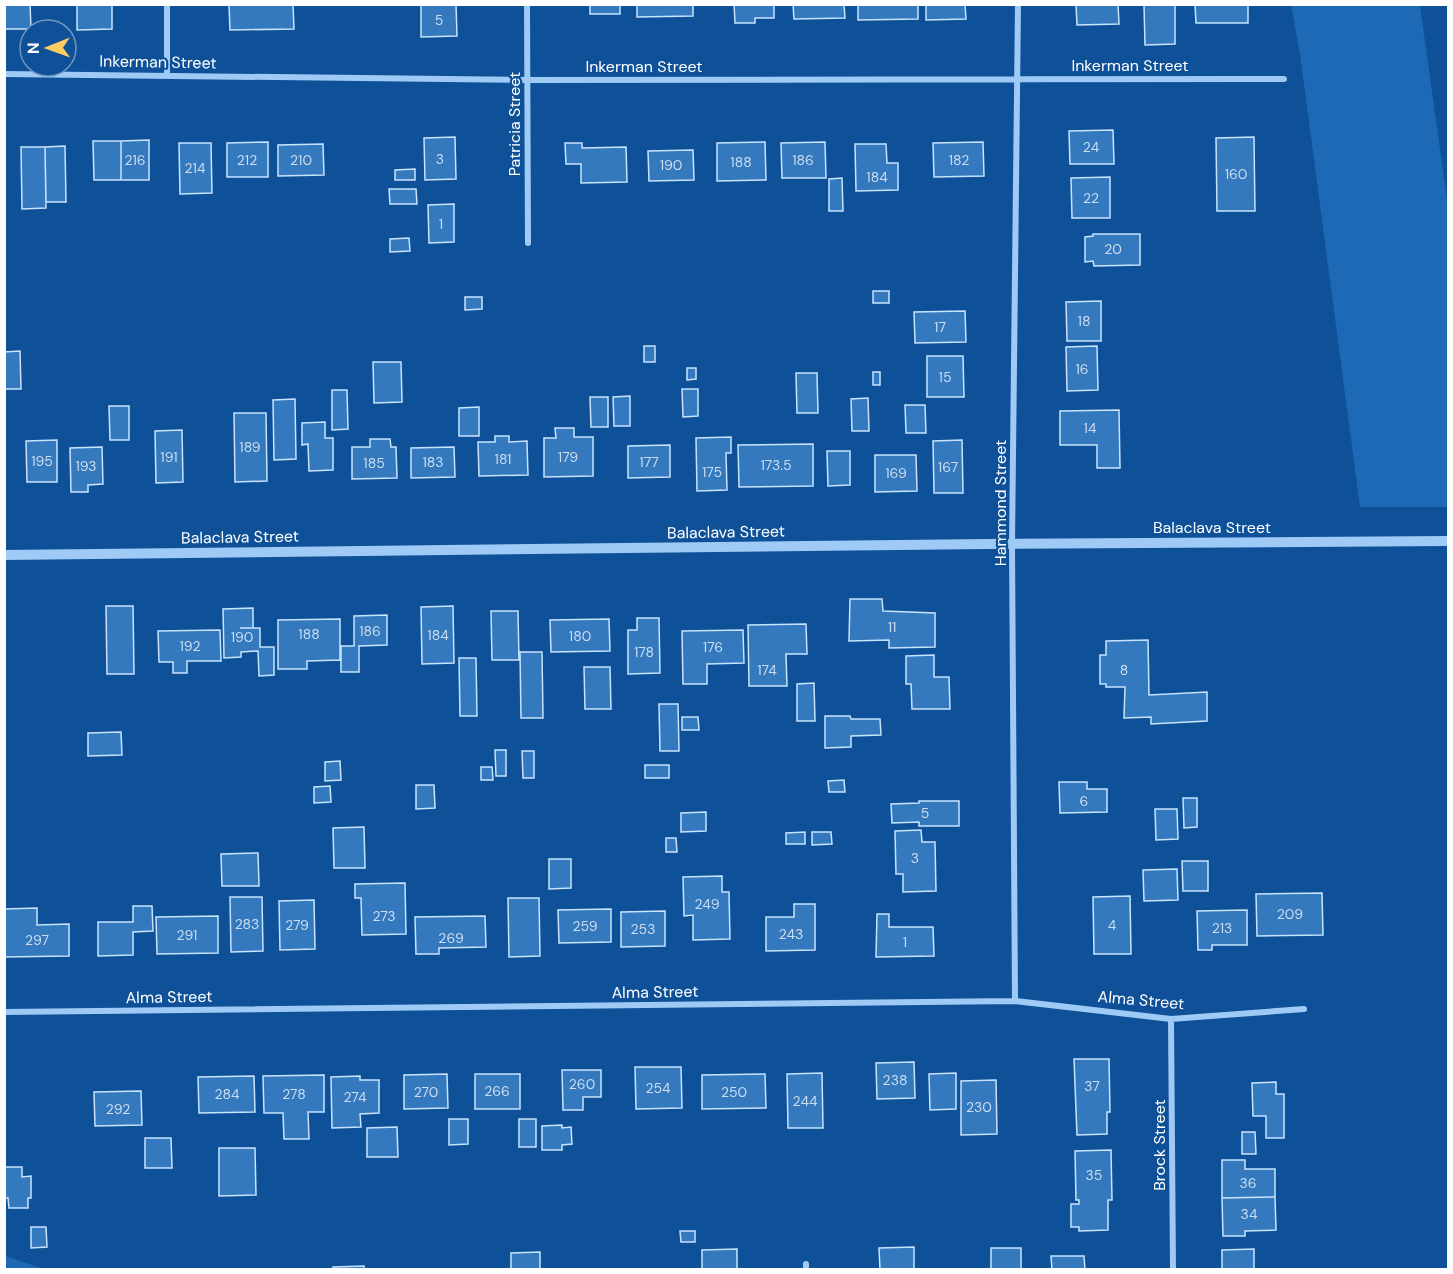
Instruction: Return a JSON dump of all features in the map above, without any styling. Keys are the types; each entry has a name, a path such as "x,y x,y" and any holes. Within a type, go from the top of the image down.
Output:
{"street":[{"path":"167,4 168,75"},
{"name":"Patricia Street","path":"527,4 528,243"},
{"name":"Hammond Street","path":"1015,1001 1012,544 1018,4"},
{"name":"Inkerman Street","path":"4,74 527,80 1284,79"},
{"name":"Balaclava Street","path":"4,555 1012,544 1449,542"},
{"name":"Alma Street","path":"4,1012 1015,1001 1171,1019 1304,1009"},
{"name":"Brock Street","path":"1171,1019 1173,1269"}],"shaded area":[{"path":"1291,5 1420,5 1448,207 1448,507 1360,507 1300,54"},
{"path":"5,1256 44,1269 5,1269"}],"building":[{"path":"4,4 30,4 31,18 18,18 18,29 4,29"},
{"path":"77,4 112,4 112,29 78,30"},
{"path":"229,4 293,4 294,29 230,30"},
{"path":"421,4 456,4 457,36 421,37"},
{"path":"590,4 620,4 620,14 590,14"},
{"path":"637,4 693,4 693,16 637,17"},
{"path":"734,4 774,4 774,18 755,18 755,23 735,23"},
{"path":"793,4 844,4 845,18 794,19"},
{"path":"858,4 918,4 918,19 858,20"},
{"path":"926,4 965,4 966,19 926,20"},
{"path":"1076,4 1118,4 1119,24 1077,25"},
{"path":"1195,4 1248,4 1248,23 1196,23"},
{"path":"1144,5 1175,5 1175,44 1145,45"},
{"path":"1113,130 1114,164 1070,164 1069,131"},
{"path":"455,137 456,179 425,180 424,138"},
{"path":"1254,137 1255,211 1217,211 1216,138"},
{"path":"149,140 149,180 121,180 121,141"},
{"path":"93,141 121,141 121,180 94,180"},
{"path":"268,142 268,177 227,177 227,143"},
{"path":"765,142 766,180 717,181 717,143"},
{"path":"825,142 826,178 782,178 781,143"},
{"path":"983,142 984,176 934,177 933,143"},
{"path":"179,143 211,143 212,193 180,194"},
{"path":"565,143 582,143 582,148 626,147 627,182 581,183 581,164 566,164"},
{"path":"323,144 324,175 278,176 278,145"},
{"path":"855,144 886,144 887,163 898,163 898,190 856,191"},
{"path":"65,146 66,202 46,202 45,147"},
{"path":"21,147 45,147 46,208 22,209"},
{"path":"693,150 694,180 649,181 648,151"},
{"path":"415,169 415,180 395,180 395,170"},
{"path":"1110,177 1110,218 1072,218 1071,178"},
{"path":"842,178 843,211 829,211 829,179"},
{"path":"389,189 416,189 417,204 390,204"},
{"path":"454,204 454,242 429,243 428,205"},
{"path":"1093,234 1140,234 1140,265 1094,266 1093,261 1085,262 1085,237 1093,236"},
{"path":"409,238 410,251 390,252 390,239"},
{"path":"873,291 889,291 889,303 873,303"},
{"path":"465,297 482,297 482,309 465,310"},
{"path":"1101,301 1101,341 1067,341 1066,302"},
{"path":"965,311 966,342 915,343 914,312"},
{"path":"644,346 655,346 655,362 644,362"},
{"path":"1097,346 1098,390 1067,391 1066,347"},
{"path":"20,351 21,389 4,389 4,352"},
{"path":"927,356 963,356 964,397 927,397"},
{"path":"373,362 401,362 402,402 374,403"},
{"path":"687,368 696,368 696,379 687,380"},
{"path":"873,372 880,372 880,385 873,385"},
{"path":"796,373 817,373 818,413 797,413"},
{"path":"682,389 698,389 698,416 683,417"},
{"path":"332,390 347,390 348,429 332,430"},
{"path":"630,396 630,426 614,426 613,397"},
{"path":"590,397 608,397 608,427 591,427"},
{"path":"868,398 869,431 852,431 851,399"},
{"path":"295,399 296,459 274,460 273,400"},
{"path":"905,405 925,405 926,433 906,433"},
{"path":"109,406 129,406 129,440 110,440"},
{"path":"479,407 479,436 459,436 459,408"},
{"path":"1119,410 1120,468 1097,468 1097,445 1060,445 1060,411"},
{"path":"234,413 266,413 267,481 235,482"},
{"path":"325,422 325,438 333,438 333,470 309,471 308,444 302,445 302,423"},
{"path":"555,428 574,428 574,437 593,437 593,476 544,477 544,438 556,438"},
{"path":"182,430 183,482 156,483 155,431"},
{"path":"495,436 509,436 509,442 527,441 528,475 479,476 478,442 495,442"},
{"path":"731,437 731,453 726,453 727,490 697,491 696,438"},
{"path":"370,439 390,439 391,447 396,447 397,478 352,479 352,447 370,447"},
{"path":"57,440 57,482 27,482 26,441"},
{"path":"962,440 963,493 934,493 933,441"},
{"path":"813,444 813,486 739,487 738,445"},
{"path":"670,445 670,477 628,478 628,446"},
{"path":"102,447 103,484 88,485 88,492 71,492 70,448"},
{"path":"454,447 455,477 411,478 411,448"},
{"path":"827,451 850,451 850,485 828,486"},
{"path":"875,455 916,455 917,491 875,492"},
{"path":"850,599 882,599 883,611 935,613 935,647 889,648 889,640 849,641"},
{"path":"106,606 133,606 134,674 107,674"},
{"path":"453,606 454,663 422,664 421,607"},
{"path":"253,608 253,628 260,628 260,647 274,647 274,675 259,676 258,651 241,652 241,657 224,658 223,609"},
{"path":"491,611 518,611 519,660 492,660"},
{"path":"387,615 387,645 359,646 359,672 341,672 341,646 354,646 354,616"},
{"path":"637,618 659,618 660,673 628,674 628,630 637,630"},
{"path":"340,619 340,660 307,661 307,669 278,669 278,620"},
{"path":"609,619 610,651 551,652 550,620"},
{"path":"806,624 807,654 786,654 787,686 749,686 748,625"},
{"path":"220,630 221,661 187,661 187,673 173,673 173,662 159,662 158,631"},
{"path":"743,630 744,663 707,664 707,684 683,684 682,631"},
{"path":"1148,640 1149,695 1207,692 1207,721 1151,724 1151,717 1124,718 1125,687 1106,687 1106,684 1100,684 1100,655 1106,655 1106,641"},
{"path":"520,652 542,652 543,718 521,718"},
{"path":"934,655 934,677 949,677 950,709 912,709 911,684 906,684 906,656"},
{"path":"459,658 476,658 477,716 460,716"},
{"path":"584,667 610,667 611,709 585,709"},
{"path":"814,683 815,721 797,721 797,684"},
{"path":"659,704 678,704 679,751 660,751"},
{"path":"825,716 880,719 881,735 851,736 851,747 825,748"},
{"path":"682,717 698,717 699,730 682,730"},
{"path":"121,732 122,755 88,756 88,733"},
{"path":"495,750 506,750 506,776 496,776"},
{"path":"522,751 534,751 534,778 523,778"},
{"path":"340,761 341,780 325,781 325,762"},
{"path":"645,765 669,765 669,778 645,778"},
{"path":"481,767 492,767 493,780 481,780"},
{"path":"844,780 845,792 829,792 828,781"},
{"path":"1059,782 1087,782 1087,789 1107,789 1107,812 1060,813"},
{"path":"416,785 434,785 435,808 416,809"},
{"path":"330,786 331,802 314,803 314,787"},
{"path":"1183,798 1197,798 1197,827 1184,828"},
{"path":"919,801 959,801 959,826 919,826 919,822 892,823 891,804 919,803"},
{"path":"1155,809 1177,809 1178,839 1156,840"},
{"path":"706,812 706,831 681,832 681,813"},
{"path":"364,827 365,868 334,868 333,828"},
{"path":"921,830 922,842 935,842 936,891 903,892 903,874 896,874 895,831"},
{"path":"805,832 805,844 786,844 786,833"},
{"path":"812,832 831,832 832,844 812,845"},
{"path":"666,838 676,838 677,852 666,852"},
{"path":"258,853 259,886 222,886 221,854"},
{"path":"549,859 571,859 571,888 549,889"},
{"path":"1182,861 1208,861 1208,891 1183,891"},
{"path":"1177,869 1178,900 1144,901 1143,870"},
{"path":"722,876 722,892 729,892 730,939 693,940 693,915 684,916 683,877"},
{"path":"405,883 406,934 362,935 361,898 355,898 355,884"},
{"path":"1322,893 1323,935 1257,936 1256,894"},
{"path":"1130,896 1131,954 1094,954 1093,897"},
{"path":"230,897 262,897 263,951 231,952"},
{"path":"508,898 539,898 540,956 509,957"},
{"path":"314,900 315,949 280,950 279,901"},
{"path":"794,904 815,904 815,950 766,951 766,917 794,917"},
{"path":"133,906 152,906 153,931 133,932 133,955 98,956 98,922 133,922"},
{"path":"37,908 37,925 69,924 69,956 4,957 4,909"},
{"path":"611,909 611,942 559,943 558,910"},
{"path":"1247,910 1247,945 1212,945 1212,950 1198,950 1197,911"},
{"path":"665,911 665,946 621,947 621,912"},
{"path":"877,914 889,914 889,927 933,927 934,956 876,957"},
{"path":"218,916 218,953 157,954 156,917"},
{"path":"485,916 486,947 439,948 439,954 416,954 415,917"},
{"path":"1074,1059 1109,1059 1110,1112 1107,1112 1107,1134 1077,1135"},
{"path":"914,1062 915,1098 877,1099 876,1063"},
{"path":"635,1067 681,1067 682,1108 636,1109"},
{"path":"562,1070 601,1070 601,1097 583,1097 583,1110 563,1110"},
{"path":"822,1073 823,1128 788,1128 787,1074"},
{"path":"956,1073 956,1109 930,1110 929,1074"},
{"path":"447,1074 448,1108 404,1109 404,1075"},
{"path":"475,1074 520,1074 520,1109 475,1109"},
{"path":"765,1074 766,1108 702,1109 702,1075"},
{"path":"324,1075 324,1112 308,1112 309,1139 284,1139 283,1113 264,1113 263,1076"},
{"path":"254,1076 255,1112 199,1113 198,1077"},
{"path":"360,1076 360,1080 379,1080 379,1113 360,1114 361,1127 332,1128 331,1077"},
{"path":"996,1080 997,1134 961,1135 961,1081"},
{"path":"1276,1082 1276,1094 1284,1094 1284,1138 1266,1138 1266,1116 1253,1116 1252,1083"},
{"path":"141,1091 142,1125 95,1126 94,1092"},
{"path":"449,1119 468,1119 468,1144 449,1145"},
{"path":"519,1119 536,1119 536,1147 519,1147"},
{"path":"562,1125 562,1128 571,1127 572,1144 562,1145 562,1150 542,1150 542,1126"},
{"path":"397,1127 398,1157 367,1157 367,1128"},
{"path":"1242,1132 1255,1132 1256,1154 1242,1154"},
{"path":"145,1138 171,1138 172,1168 145,1168"},
{"path":"219,1148 255,1148 256,1195 219,1196"},
{"path":"1111,1150 1112,1200 1108,1200 1108,1230 1079,1231 1079,1227 1071,1227 1071,1204 1079,1204 1079,1200 1076,1200 1075,1151"},
{"path":"1222,1160 1245,1160 1245,1169 1275,1169 1275,1197 1222,1198"},
{"path":"5,1167 22,1167 22,1177 31,1176 31,1198 28,1198 28,1208 9,1208 8,1198 4,1198"},
{"path":"1275,1197 1276,1230 1245,1231 1245,1236 1223,1236 1222,1198"},
{"path":"31,1227 46,1227 47,1247 31,1248"},
{"path":"680,1231 695,1231 695,1242 681,1242"},
{"path":"914,1247 914,1270 880,1270 879,1248"},
{"path":"991,1248 1021,1248 1021,1270 991,1270"},
{"path":"737,1249 737,1270 702,1270 702,1250"},
{"path":"1254,1249 1254,1270 1222,1270 1222,1250"},
{"path":"540,1252 540,1270 511,1270 511,1253"},
{"path":"1051,1256 1084,1256 1085,1270 1052,1270"},
{"path":"364,1266 364,1270 333,1270 333,1267"}]}
